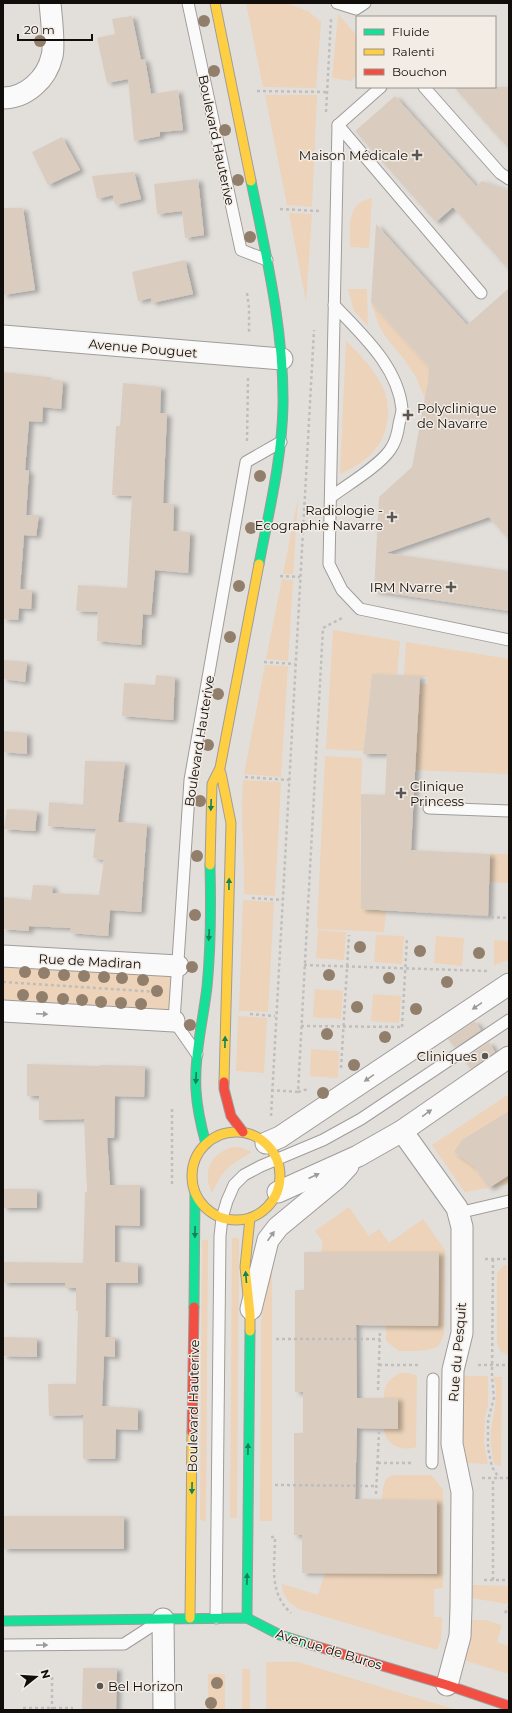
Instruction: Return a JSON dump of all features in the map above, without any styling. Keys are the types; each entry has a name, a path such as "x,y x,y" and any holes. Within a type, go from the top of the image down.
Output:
{"street":[{"path":"3,98 9,98 25,93 46,73 53,56 50,3"},
{"name":"Boulevard Hauterive","path":"206,1144 198,1119 196,1089 198,1055 207,985 211,894 209,849 212,784 220,768 280,460 283,406 282,359 276,306 215,3"},
{"name":"Avenue Pouguet","path":"3,336 282,359"},
{"name":"Boulevard Hauterive","path":"220,768 231,823 224,1090 231,1116 243,1132"},
{"name":"Rue de Madiran","path":"3,956 178,966"},
{"path":"195,1193 202,1204 212,1213 222,1218 237,1220 250,1218 262,1213 278,1192 280,1166 274,1147 509,984"},
{"path":"3,1011 174,1021"},
{"path":"278,1192 358,1156 402,1131 509,1057"},
{"name":"Rue du Pesquit","path":"402,1131 451,1199 458,1213 462,1227 462,1333 454,1365 452,1444 462,1492 461,1607 460,1636 447,1685"},
{"name":"Boulevard Hauterive","path":"190,1618 195,1193 192,1180 193,1167 198,1154 206,1144 216,1136 229,1132 243,1132 255,1136 274,1147"},
{"path":"250,1314 268,1240 278,1227 336,1178 358,1156"},
{"path":"247,1618 250,1314 245,1267 250,1218"},
{"name":"Avenue de Buros","path":"3,1621 247,1618 280,1635 447,1685 509,1706"},
{"path":"163,1619 164,1710"}],"lane":[{"name":"Boulevard Hauterive","path":"188,3 241,250 267,260"},
{"path":"338,3 362,10"},
{"path":"380,88 338,125 329,564 342,590 360,608 509,640"},
{"path":"425,88 500,173 509,179"},
{"path":"338,125 481,293"},
{"path":"331,497 371,468 390,450 398,432 402,409 396,386 385,365 369,342 334,305"},
{"name":"Boulevard Hauterive","path":"174,1021 190,780 246,462 281,442"},
{"path":"429,808 509,811"},
{"path":"216,1618 220,1236 222,1218 234,1185 274,1147 323,1140 361,1118 509,1020"},
{"path":"174,1021 198,1055"},
{"path":"458,1213 509,1201"},
{"path":"432,1463 433,1379"},
{"path":"3,1646 124,1644 163,1619"}],"path":[{"path":"325,116 331,16"},
{"path":"233,91 327,92"},
{"path":"320,219 321,203"},
{"path":"256,208 320,211"},
{"path":"274,1147 271,1126 271,1090 314,327"},
{"path":"280,576 300,577"},
{"path":"271,1090 298,1092 323,628 360,608"},
{"path":"263,662 295,664"},
{"path":"241,777 289,780"},
{"path":"248,898 282,900"},
{"path":"425,914 509,918"},
{"path":"341,1072 349,935"},
{"path":"402,1033 407,938"},
{"path":"304,965 490,971"},
{"path":"3,982 176,993"},
{"path":"244,1014 276,1016"},
{"path":"301,1026 402,1027"},
{"path":"493,1259 494,1398 488,1420 488,1448 492,1467 499,1478"},
{"path":"378,1390 380,1331"},
{"path":"276,1339 380,1339"},
{"path":"379,1365 509,1365"},
{"path":"376,1494 379,1432"},
{"path":"378,1463 432,1463"},
{"path":"493,1580 494,1478"},
{"path":"276,1485 377,1486"},
{"name":"Avenue de Buros","path":"248,1537 275,1537 275,1588 284,1606 291,1613 299,1615"},
{"path":"505,1614 509,1608"},
{"path":"52,1675 52,1709"},
{"path":"23,1708 73,1708"}],"shaded area":[{"path":"246,3 286,3 308,11 321,22 316,88 263,87"},
{"path":"338,14 356,35 356,76 351,81 332,78"},
{"path":"265,95 317,95 312,207 287,205"},
{"path":"372,198 369,248 350,247 350,223 353,210 363,201"},
{"path":"289,213 312,214 306,302"},
{"path":"348,289 367,289 368,326 354,311"},
{"path":"371,302 441,381 428,381 425,399 416,377 379,326"},
{"path":"346,341 361,356 378,378 385,391 388,416 386,427 379,445 366,459 340,474"},
{"path":"298,498 293,574 283,574"},
{"path":"282,579 293,580 288,661 266,659"},
{"path":"333,630 400,641 397,675 372,674 363,751 326,749"},
{"path":"406,642 509,659 509,774 415,770 419,684 428,684 428,677 404,676"},
{"path":"265,665 288,666 281,777 244,774"},
{"path":"325,756 362,758 360,836 361,909 386,911 384,932 317,929"},
{"path":"243,780 281,782 275,896 244,894 242,808"},
{"path":"490,854 509,854 508,883 489,882"},
{"path":"243,900 274,902 268,1012 239,1011"},
{"path":"318,930 346,932 344,960 316,958"},
{"path":"376,935 404,936 402,964 374,962"},
{"path":"436,936 464,938 462,966 434,963"},
{"path":"494,940 509,941 509,960 494,965"},
{"path":"3,961 172,971 169,1015 3,1005"},
{"path":"315,989 343,991 341,1019 313,1017"},
{"path":"373,994 401,996 399,1023 371,1021"},
{"path":"238,1016 267,1018 264,1073 236,1071"},
{"path":"311,1049 339,1051 338,1078 310,1076"},
{"path":"509,1094 509,1111 454,1152 475,1167 489,1188 465,1192 432,1145"},
{"path":"232,1147 240,1147 252,1152 228,1168 220,1178 212,1193 208,1178 210,1165 218,1154"},
{"path":"509,1175 509,1184 490,1187"},
{"path":"349,1207 369,1236 379,1229 389,1243 423,1219 445,1250 444,1333 440,1344 436,1347 420,1351 399,1351 386,1341 386,1324 438,1325 439,1252 368,1252 368,1260 349,1265 349,1252 321,1252 323,1242 315,1231"},
{"path":"232,1238 239,1238 237,1518 230,1518"},
{"path":"202,1240 208,1240 206,1521 200,1520"},
{"path":"272,1256 272,1521 260,1521 261,1322"},
{"path":"504,1265 507,1265 508,1355 501,1352 497,1343 497,1273"},
{"path":"401,1373 410,1373 417,1376 416,1447 405,1449 390,1443 385,1434 384,1428 398,1428 398,1398 384,1398 384,1394 388,1382"},
{"path":"463,1376 488,1376 488,1405 485,1417 484,1443 488,1464 467,1463 461,1441"},
{"path":"494,1377 502,1377 501,1466 494,1464 491,1443 491,1430 496,1397"},
{"path":"392,1475 431,1475 443,1490 443,1588 434,1589 434,1617 442,1617 441,1640 437,1650 299,1609 289,1602 283,1592 282,1584 318,1595 325,1573 437,1526 437,1500 382,1500 385,1482"},
{"path":"472,1585 509,1586 509,1601 507,1604 472,1598"},
{"path":"471,1620 485,1620 502,1625 497,1642 509,1646 509,1674 463,1660 471,1635"},
{"path":"266,1662 298,1662 457,1710 266,1710"},
{"path":"242,1669 250,1669 250,1710 242,1710"},
{"path":"208,1674 225,1674 225,1710 208,1710"}],"building":[{"path":"132,16 141,60 145,59 151,94 178,90 183,130 160,132 160,136 134,141 128,79 107,83 97,38 115,34 112,19"},
{"path":"509,87 509,149 455,88"},
{"path":"395,96 476,186 482,181 509,191 509,270 453,207 436,222 355,131"},
{"path":"62,137 80,170 48,185 32,152"},
{"path":"134,172 141,199 115,205 113,195 97,199 92,176"},
{"path":"198,179 204,235 185,238 182,211 157,214 154,184"},
{"path":"3,208 23,208 35,290 3,295"},
{"path":"376,224 467,325 509,288 509,540 489,517 386,553 509,571 509,611 374,591 379,497 412,467 428,381 429,367 371,302"},
{"path":"185,260 193,294 152,303 151,298 138,301 132,272"},
{"path":"3,372 47,377 47,379 63,381 61,409 43,407 42,422 29,421 25,470 29,471 26,515 39,515 36,536 24,535 20,589 32,590 31,609 19,608 18,620 3,619"},
{"path":"123,383 161,387 160,413 167,414 163,503 174,504 173,531 190,532 188,573 155,570 151,615 143,614 141,645 97,641 98,612 76,611 78,585 127,588 132,496 112,495 116,426 120,426"},
{"path":"3,660 27,662 25,682 3,679"},
{"name":"Clinique Princess","path":"372,674 420,676 411,850 490,854 488,916 361,909 361,794 385,795 387,754 363,754"},
{"path":"156,675 175,677 173,720 122,716 124,683 155,685"},
{"path":"3,731 27,733 27,754 3,752"},
{"path":"85,761 125,762 118,822 147,824 141,912 110,910 108,936 70,933 71,928 29,926 29,931 3,929 3,897 31,900 33,885 53,886 52,893 99,895 104,860 93,858 96,829 48,826 49,802 83,805"},
{"path":"7,809 37,811 35,831 4,829"},
{"path":"475,1021 481,1030 455,1048 448,1039"},
{"path":"489,1042 495,1052 471,1069 463,1059"},
{"path":"27,1064 145,1066 144,1097 115,1096 114,1138 107,1138 110,1185 140,1185 140,1226 115,1225 115,1262 138,1263 138,1283 106,1283 105,1337 115,1337 115,1357 104,1356 102,1406 138,1408 138,1430 116,1429 115,1459 83,1459 83,1415 49,1416 48,1384 76,1384 78,1311 76,1311 76,1288 65,1288 65,1283 3,1283 3,1262 83,1263 85,1192 87,1192 84,1119 39,1120 39,1096 27,1096"},
{"path":"509,1111 509,1175 489,1188 475,1167 454,1152 462,1140"},
{"path":"3,1189 37,1189 37,1208 3,1208"},
{"path":"304,1252 439,1252 438,1326 356,1325 357,1398 398,1398 398,1429 357,1428 355,1499 437,1500 437,1574 302,1573 302,1535 294,1535 294,1433 303,1433 303,1392 295,1392 295,1290 304,1290"},
{"path":"3,1337 37,1338 37,1357 3,1356"},
{"path":"3,1516 124,1516 124,1549 3,1549"},
{"name":"Bel Horizon","path":"83,1668 117,1668 116,1710 82,1710"}],"traffic: fast":[{"path":"251,181 273,292 281,348 283,377 282,425 278,465 259,564"},
{"path":"206,1144 198,1111 196,1064 207,987 211,895 210,865"},
{"path":"194,1307 195,1193"},
{"path":"247,1618 250,1331"},
{"path":"3,1621 247,1618 280,1635 312,1645"}],"traffic: slow":[{"path":"215,3 251,181"},
{"path":"210,865 212,784 220,768 259,564"},
{"path":"221,773 231,823 224,1082"},
{"path":"236,1132 253,1135 267,1145 277,1159 280,1176 277,1193 267,1207 253,1217 236,1220 219,1217 205,1207 195,1193 192,1176 195,1159 205,1145 219,1135 236,1132"},
{"path":"250,1218 245,1267 250,1314 250,1331"},
{"path":"190,1618 192,1432"}],"traffic: jam":[{"path":"224,1082 224,1089 231,1116 243,1132"},
{"path":"192,1432 194,1307"},
{"path":"312,1645 447,1685 509,1706"}],"place":[{"name":"Maison Médicale","path":"417,155"},
{"name":"Polyclinique de Navarre","path":"408,415"},
{"name":"Radiologie - Ecographie Navarre","path":"392,517"},
{"name":"IRM Nvarre","path":"451,587"},
{"name":"Clinique Princess","path":"401,793"},
{"name":"Cliniques","path":"485,1056"},
{"name":"Bel Horizon","path":"100,1686"}]}
